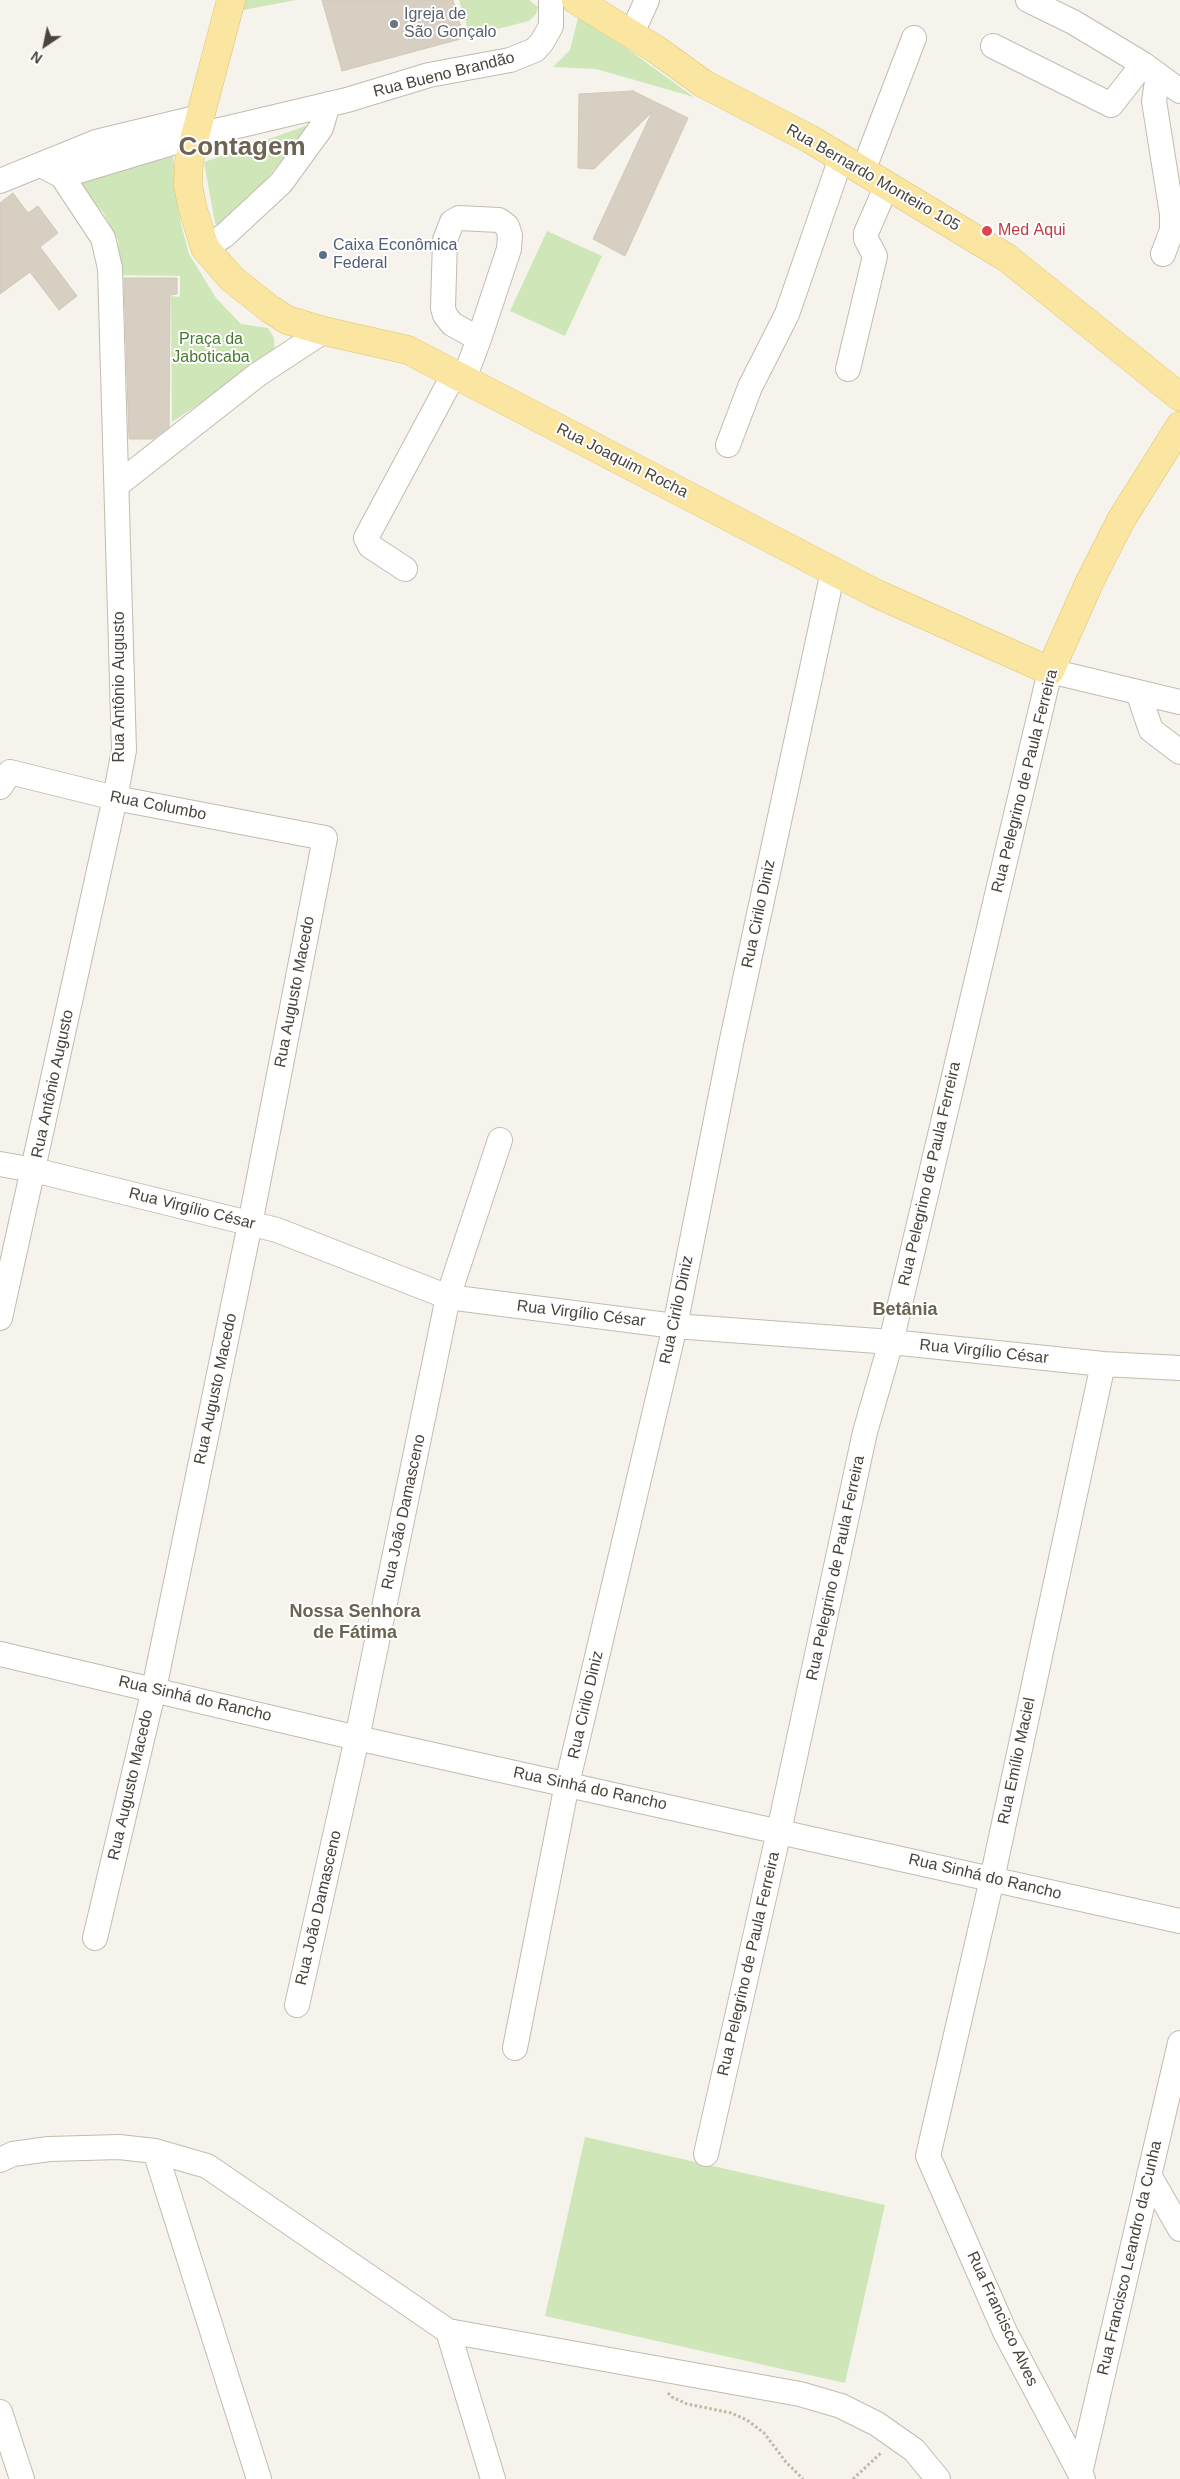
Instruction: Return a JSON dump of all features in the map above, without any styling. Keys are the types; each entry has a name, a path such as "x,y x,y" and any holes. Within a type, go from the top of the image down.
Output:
{"main road":[{"name":"Rua Joaquim Rocha","path":"231,0 197,126 189,162 188,185 192,206 205,248 230,278 270,310 287,320 324,331 408,350 875,593 1050,671"},
{"name":"Rua Bernardo Monteiro 105","path":"576,0 657,50 704,84 852,165 1008,258 1180,397"},
{"name":"Rua Pelegrino de Paula Ferreira","path":"1050,671 1090,581 1121,520 1180,426"}],"street":[{"name":"Rua Bueno Brandão","path":"0,181 51,171 96,142 328,104 429,75 510,60 535,50 542,42 551,26 551,0"},
{"path":"631,35 647,0"},
{"path":"1028,0 1073,22 1151,69 1180,91"},
{"path":"728,445 750,387 787,314 852,165 914,38"},
{"path":"993,46 1112,105 1151,69"},
{"path":"1151,69 1154,101 1172,214 1172,230 1163,254"},
{"path":"205,248 225,235 281,183 321,128 328,104"},
{"name":"Rua Antônio Augusto","path":"0,1318 34,1170 124,750 110,268 103,238 51,171"},
{"path":"848,368 875,256 866,233 887,186"},
{"path":"405,570 370,546 366,538 479,339 509,249 510,235 507,226 499,220 460,218 452,222 445,240 443,308 445,315 452,324 479,339"},
{"path":"286,355 287,320"},
{"path":"117,485 257,375 324,331"},
{"name":"Rua Cirilo Diniz","path":"515,2048 568,1784 675,1326 733,1035 833,571"},
{"name":"Rua Joaquim Rocha","path":"1050,671 1180,702"},
{"name":"Rua Pelegrino de Paula Ferreira","path":"706,2154 779,1831 865,1432 891,1342 1050,671"},
{"path":"1138,692 1151,730 1180,752"},
{"name":"Rua Columbo","path":"0,787 10,772 115,798 325,838"},
{"name":"Rua Augusto Macedo","path":"95,1938 154,1689 250,1224 325,838"},
{"name":"Rua João Damasceno","path":"297,2005 357,1738 448,1297 500,1140"},
{"name":"Rua Virgílio César","path":"0,1164 34,1170 277,1230 448,1297 675,1326 891,1342 1102,1364 1180,1368"},
{"name":"Rua Emílio Maciel","path":"928,2156 992,1879 1102,1364"},
{"name":"Rua Sinhá do Rancho","path":"0,1654 357,1738 1180,1921"},
{"name":"Rua Francisco Leandro da Cunha","path":"1081,2476 1180,2043"},
{"path":"0,2160 13,2154 49,2150 119,2147 155,2151 208,2166 448,2331 800,2394 825,2401 841,2406 877,2424 914,2450 938,2479"},
{"path":"155,2151 259,2479"},
{"name":"Rua Francisco Alves","path":"928,2156 1005,2332 1081,2476"},
{"path":"1149,2175 1180,2229"},
{"path":"448,2331 493,2479"},
{"path":"0,2412 22,2479"}],"path":[{"path":"657,2368 663,2386 672,2397 686,2404 731,2413 747,2420 764,2433 786,2462 803,2479"},
{"path":"853,2479 897,2438"}],"green space":[{"path":"241,0 296,0 238,11"},
{"path":"459,0 529,0 538,7 536,14 529,21 470,36"},
{"path":"579,14 694,97 596,69 553,67 570,50"},
{"path":"311,124 261,186 219,226 215,223 204,162"},
{"name":"Praça da Jaboticaba","path":"173,156 181,224 189,254 216,298 241,324 268,328 274,338 275,353 172,422 171,296 180,297 180,276 119,275 118,240 104,214 77,179"},
{"path":"547,231 602,256 565,336 510,311"},
{"path":"585,2137 885,2205 845,2383 545,2316"}],"building":[{"name":"Igreja de São Gonçalo","path":"322,0 453,0 464,38 342,71"},
{"path":"633,91 688,118 625,256 593,239 652,112 594,169 578,168 579,94"},
{"path":"13,193 28,213 38,206 58,233 40,247 77,296 59,310 30,272 0,294 0,203"},
{"path":"124,278 177,278 177,294 170,295 169,427 153,439 129,439"}],"place":[{"name":"Igreja de São Gonçalo","path":"394,24"},
{"name":"Med Aqui","path":"987,231"},
{"name":"Caixa Econômica Federal","path":"323,255"}],"district":[{"name":"Contagem","path":"242,148"},
{"name":"Betânia","path":"905,1310"},
{"name":"Nossa Senhora de Fátima","path":"355,1622"}]}
